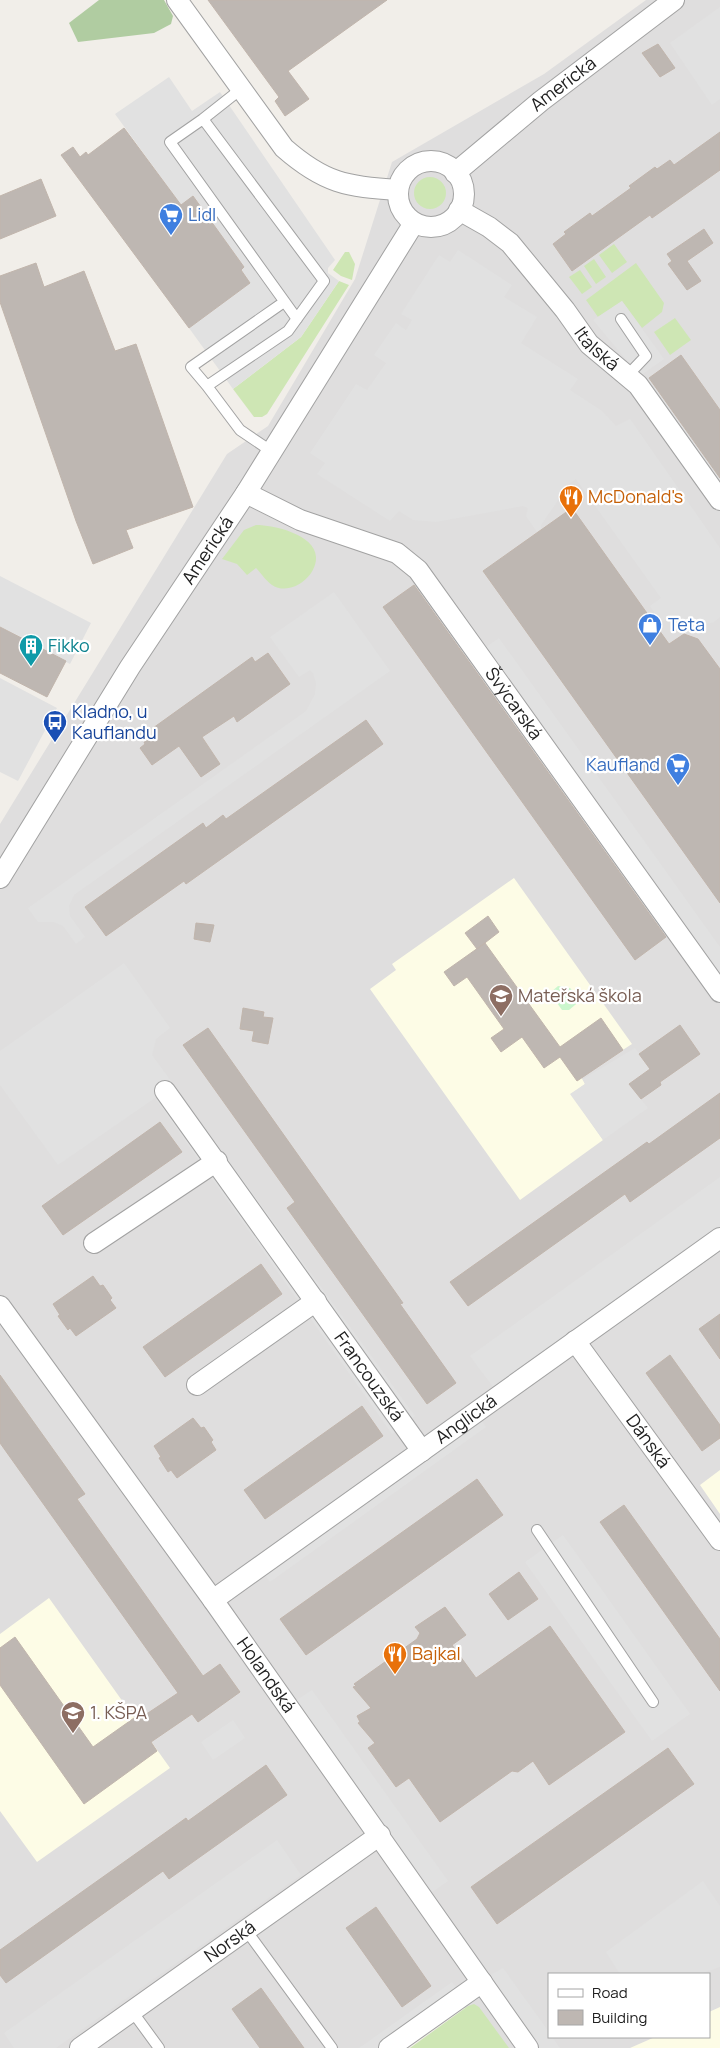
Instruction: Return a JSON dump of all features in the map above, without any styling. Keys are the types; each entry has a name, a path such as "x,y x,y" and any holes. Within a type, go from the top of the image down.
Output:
{"street":[{"path":"177,0 284,148 306,167 340,184 398,190"},
{"name":"Americká","path":"455,172 541,101 674,0"},
{"path":"421,163 439,163 455,172 461,182 464,194 460,210 452,219 436,227 425,227 414,223 401,208 398,190 406,173 421,163"},
{"name":"Italská","path":"460,210 488,226 510,243 565,310 589,344 638,385 720,500"},
{"name":"Americká","path":"0,878 130,668 246,493 414,223"},
{"name":"Švýcarská","path":"246,493 300,520 397,553 418,570 720,992"},
{"name":"Francouzská","path":"165,1091 422,1451"},
{"path":"94,1243 216,1160"},
{"name":"Anglická","path":"213,1600 720,1238"},
{"path":"198,1385 316,1302"},
{"name":"Holandská","path":"0,1306 213,1600 528,2048"},
{"name":"Dánská","path":"575,1341 720,1540"},
{"name":"Norská","path":"80,2048 380,1835"},
{"path":"389,2048 482,1982"}],"lane":[{"path":"241,89 170,142 297,319"},
{"path":"203,119 324,280 288,331 207,386"},
{"path":"271,452 240,430 191,368 284,302"},
{"path":"621,319 646,356 627,376"},
{"path":"536,1530 653,1702"},
{"path":"246,1930 332,2048"},
{"path":"132,2011 159,2048"}],"shaded area":[{"path":"646,0 720,0 720,2048 492,2048 464,2007 407,2048 0,2048 0,824 227,454 268,426 355,279 392,162 544,74"},
{"path":"720,7 720,99 712,105 670,43"},
{"path":"169,77 192,111 220,92 335,260 328,268 328,273 339,281 301,337 233,389 189,328 250,283 241,270 244,267 193,196 181,205 115,114"},
{"path":"458,250 512,285 504,297 537,317 521,343 578,379 570,390 602,411 616,426 630,419 720,548 720,617 714,622 696,627 684,625 673,616 661,622 650,606 661,598 576,479 570,483 541,525 541,529 537,532 526,516 528,508 523,506 436,522 413,520 399,511 390,521 317,474 325,463 310,453 356,384 367,390 386,363 374,355 396,323 406,330 412,320 401,314 439,255 450,262"},
{"path":"622,301 664,359 640,376 593,320"},
{"path":"0,576 91,623 70,664 0,627"},
{"path":"334,592 390,671 74,895 69,906 70,916 85,937 76,944 63,926 54,922 38,922 28,908 306,711 315,694 316,683 313,673 310,670 299,677 270,637"},
{"path":"499,638 720,947 720,992 473,656"},
{"path":"0,678 57,708 18,781 0,772"},
{"name":"Mateřská škola","path":"514,878 632,1044 581,1077 585,1084 571,1094 603,1140 520,1200 370,989 396,970 392,964"},
{"path":"124,963 170,1028 156,1039 152,1055 415,1416 392,1434 155,1098 58,1165 0,1085 0,1051"},
{"path":"635,1048 650,1069 629,1085 648,1108 603,1140 570,1094 585,1084 583,1079"},
{"path":"720,1177 720,1252 612,1329 606,1319 499,1395 470,1356"},
{"path":"475,1412 486,1427 270,1582 259,1567"},
{"path":"720,1470 720,1514 700,1485"},
{"path":"563,1535 690,1714 652,1741 525,1562"},
{"name":"1. KŠPA","path":"49,1598 170,1768 37,1862 0,1811 0,1634"},
{"path":"312,1690 448,1881 431,1893 295,1701"},
{"path":"233,1720 245,1738 213,1760 201,1742"},
{"path":"277,1840 301,1875 56,2048 14,2048 4,2033"},
{"path":"703,1881 720,1906 720,1967 703,1973 619,1973 606,1952"},
{"path":"503,1968 548,2031 548,2038 553,2038 560,2048 537,2048 487,1977"},
{"path":"452,1982 460,1993 382,2048 359,2048"},
{"path":"720,2007 720,2048 630,2048 653,2038 710,2038 710,2012"}],"green space":[{"path":"99,0 164,0 173,16 171,24 154,33 78,42 69,23"},
{"path":"430,177 442,181 446,193 442,205 430,209 418,205 414,193 418,181"},
{"path":"614,244 627,262 612,273 599,255"},
{"path":"345,252 349,252 355,264 352,280 341,276 333,270"},
{"path":"594,259 606,277 596,284 584,266"},
{"path":"636,263 664,303 662,312 642,328 622,301 598,317 586,300"},
{"path":"580,270 592,287 582,294 569,277"},
{"path":"339,281 349,285 267,414 262,417 254,417 233,389 301,337"},
{"path":"675,318 691,340 670,355 654,332"},
{"path":"256,525 292,532 309,542 314,549 316,557 312,572 307,578 294,587 279,588 272,585 256,568 247,575 237,564 222,559 244,530"},
{"path":"558,986 570,988 581,1000 569,1010 562,1010 550,993"},
{"path":"474,2004 479,2007 509,2048 410,2048 468,2006"}],"building":[{"path":"208,0 387,0 288,71 309,99 285,116 275,101 279,97"},
{"path":"658,44 675,68 660,77 642,53"},
{"name":"Lidl","path":"124,128 181,205 193,196 244,267 241,270 250,283 189,328 61,155 73,147 80,157 86,152 88,155"},
{"path":"720,132 720,170 652,218 650,215 572,271 553,244 566,234 564,232 590,213 592,216 631,188 629,186 655,167 657,169 670,160 674,165"},
{"path":"41,179 56,216 0,239 0,196"},
{"path":"704,229 713,243 687,261 701,281 687,290 668,264 672,261 667,254"},
{"path":"36,263 44,287 84,271 115,351 136,344 193,507 126,530 133,548 93,564 76,521 0,302 0,276"},
{"path":"681,355 720,410 720,478 649,378"},
{"name":"Kaufland","path":"572,508 669,644 684,634 698,639 720,669 720,903 483,571"},
{"path":"414,585 666,937 635,960 383,607"},
{"name":"Fikko","path":"0,627 66,661 47,697 0,673"},
{"path":"268,653 290,684 237,722 234,716 202,737 220,764 201,777 179,746 152,765 140,748 145,744 144,742 157,733 153,728 252,657 255,662"},
{"path":"366,720 383,744 186,884 184,881 106,936 85,907 203,823 206,828 223,815 226,819"},
{"path":"488,916 499,932 477,949 465,933"},
{"path":"196,923 214,925 210,942 194,939"},
{"path":"485,943 560,1047 601,1018 623,1050 577,1081 560,1057 544,1068 522,1037 501,1052 491,1038 504,1029 467,977 454,986 444,972"},
{"path":"243,1008 264,1012 263,1017 273,1018 268,1044 252,1041 254,1031 240,1029"},
{"path":"680,1025 700,1054 660,1082 661,1085 641,1099 629,1084 650,1069 639,1054"},
{"path":"208,1028 403,1303 400,1304 456,1383 427,1404 287,1208 295,1202 183,1045"},
{"path":"720,1093 720,1138 630,1202 625,1194 468,1306 450,1282 647,1142 649,1144"},
{"path":"160,1122 182,1152 63,1235 42,1206"},
{"path":"261,1264 282,1294 165,1377 143,1347"},
{"path":"93,1276 100,1286 103,1285 116,1308 76,1336 70,1328 68,1330 58,1316 60,1315 53,1304"},
{"path":"720,1314 720,1359 699,1329"},
{"path":"670,1355 720,1425 720,1438 702,1451 646,1373"},
{"path":"0,1375 85,1494 77,1499 203,1676 220,1664 240,1692 198,1722 192,1714 151,1742 157,1751 84,1804 0,1685 0,1648 15,1637 93,1747 134,1718 136,1721 178,1693 0,1443"},
{"path":"362,1406 383,1436 265,1519 244,1490"},
{"path":"193,1418 201,1428 204,1427 213,1440 211,1442 216,1450 177,1478 171,1470 168,1472 154,1446"},
{"path":"477,1479 503,1515 306,1655 280,1619"},
{"path":"624,1505 720,1639 720,1691 600,1522"},
{"path":"519,1572 538,1599 508,1620 489,1594"},
{"path":"445,1607 466,1635 452,1645 476,1678 550,1626 625,1732 549,1785 533,1761 518,1772 512,1771 440,1822 409,1778 396,1787 368,1748 375,1743 358,1723 360,1722 357,1716 371,1708 353,1687 356,1686 354,1684 417,1639 420,1633 415,1627"},
{"path":"668,1748 694,1784 497,1924 471,1887"},
{"path":"266,1765 287,1795 169,1879 163,1871 6,1983 0,1975 0,1950 186,1818 188,1821"},
{"path":"376,1907 431,1986 402,2007 346,1928"},
{"path":"261,1988 304,2048 260,2048 232,2009"}],"place":[{"name":"Lidl","path":"171,236"},
{"name":"McDonald's","path":"571,518"},
{"name":"Teta","path":"650,646"},
{"name":"Fikko","path":"31,667"},
{"name":"Kladno, u Kauflandu","path":"55,743"},
{"name":"Kaufland","path":"678,786"},
{"name":"Mateřská škola","path":"501,1017"},
{"name":"Bajkal","path":"395,1675"},
{"name":"1. KŠPA","path":"73,1734"}]}
